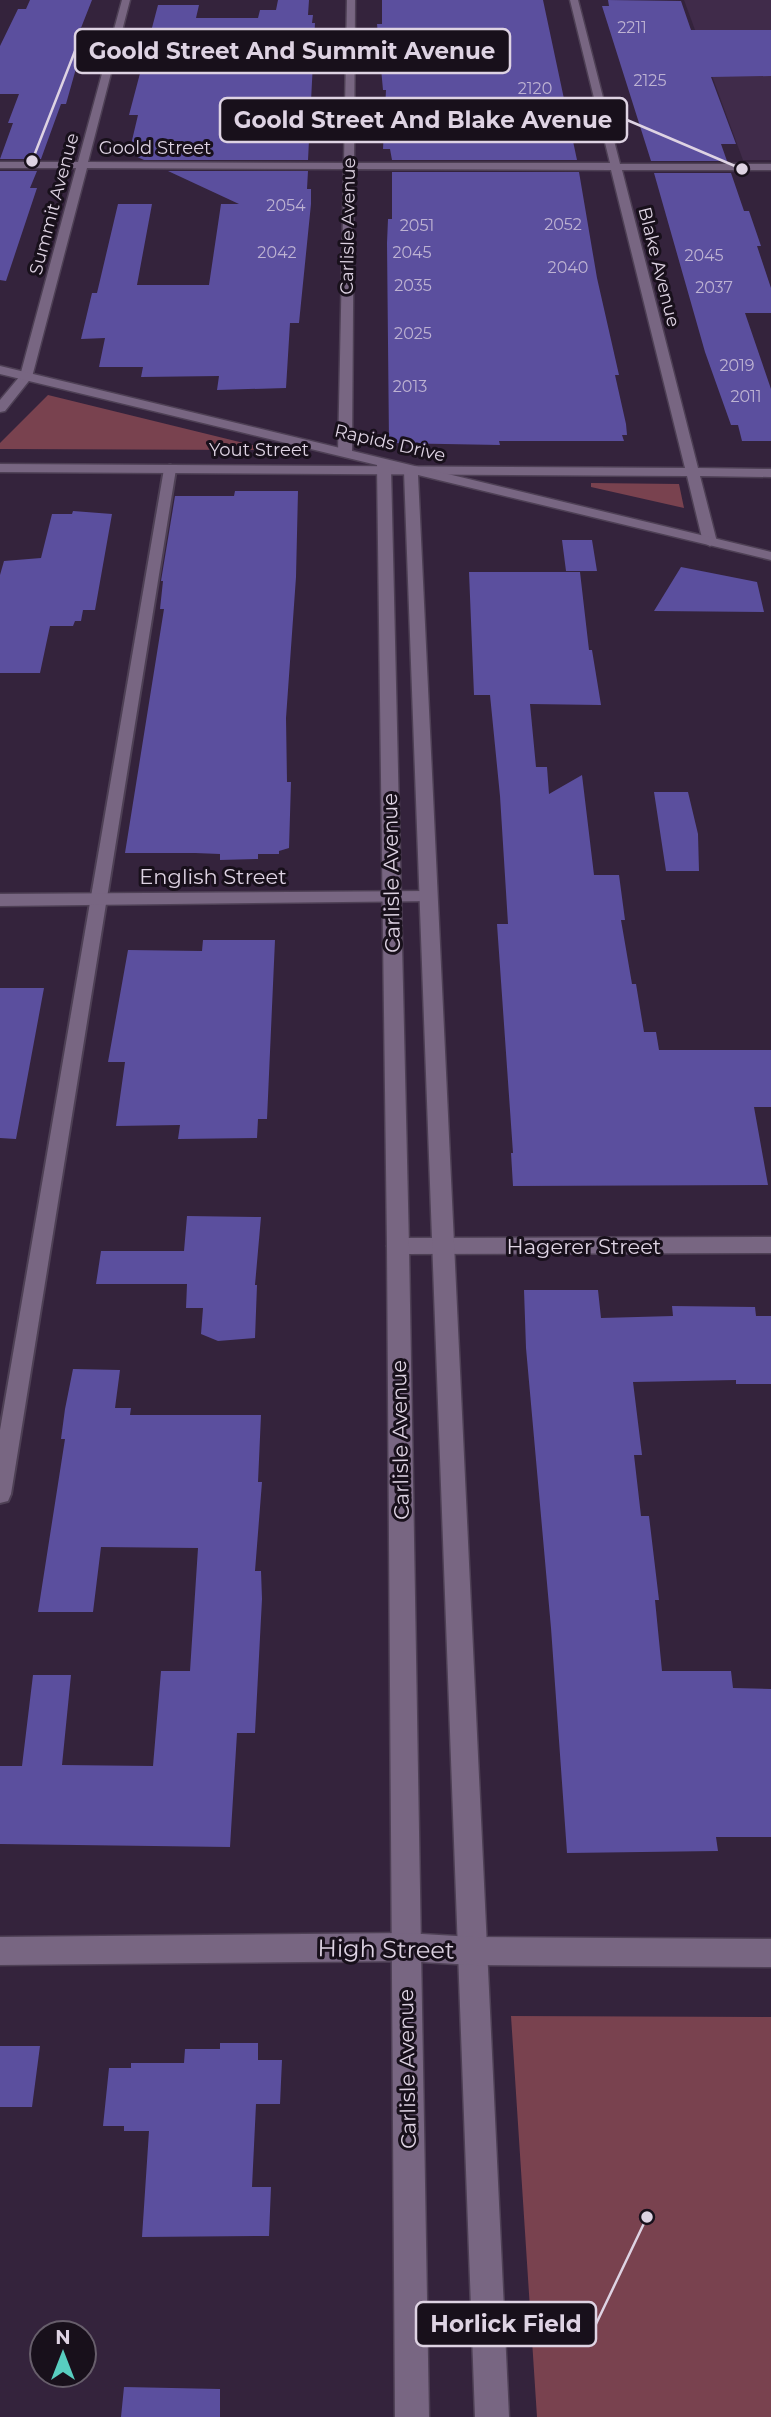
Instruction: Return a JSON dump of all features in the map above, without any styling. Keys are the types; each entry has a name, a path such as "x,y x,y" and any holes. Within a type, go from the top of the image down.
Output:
{"street":[{"name":"Summit Avenue","path":"0,408 26,377 126,0"},
{"name":"Carlisle Avenue","path":"345,453 351,0"},
{"name":"Blake Avenue","path":"573,0 710,542"},
{"name":"Goold Street","path":"0,164 771,167"},
{"name":"Rapids Drive","path":"0,370 345,453 384,465"},
{"name":"Carlisle Avenue","path":"384,465 398,1246 412,2417"},
{"name":"Yout Street","path":"0,468 170,469 384,465 410,468 771,473"},
{"name":"Carlisle Avenue","path":"410,468 413,488 441,1247 492,2417"},
{"name":"Rapids Drive","path":"410,468 771,556"},
{"name":"English Street","path":"0,900 427,897"},
{"name":"Hagerer Street","path":"398,1246 771,1245"},
{"name":"High Street","path":"0,1951 405,1947 473,1951 771,1952"}],"lane":[{"path":"0,1494 170,469"}],"shaded area":[{"path":"684,0 771,0 771,160 743,160"},
{"path":"48,395 260,447 258,450 0,449 0,443"},
{"path":"591,483 679,484 684,508 591,487"},
{"path":"511,2016 771,2017 771,2417 537,2417"}],"building":[{"path":"30,0 92,0 79,33 86,33 66,104 61,104 41,159 0,159 13,123 8,123 19,94 0,94 0,46 18,9 26,9"},
{"path":"278,0 309,0 308,15 313,15 312,23 315,23 308,160 144,160 129,153 138,115 129,115 158,5 199,5 196,18 258,18 260,10 276,10"},
{"path":"382,0 543,0 577,160 392,160 390,149 383,149 386,90 383,90 377,24 382,24"},
{"path":"608,0 681,1 691,30 771,30 771,76 711,77 736,144 721,144 727,161 651,161 602,6 609,6"},
{"path":"0,171 37,171 30,188 37,188 6,281 0,280"},
{"path":"168,171 308,171 307,189 311,189 311,204 299,323 290,323 286,388 217,390 219,376 141,377 143,367 99,367 105,338 81,339 92,293 97,293 118,204 152,204 137,285 209,285 221,204 239,204"},
{"path":"392,172 579,172 597,278 619,375 615,375 626,424 627,435 622,435 624,441 499,441 500,445 389,443 387,243 388,219 392,219"},
{"path":"654,173 731,173 744,211 749,211 771,288 771,313 745,313 771,389 771,441 742,441 738,425 731,425 705,352"},
{"path":"235,491 298,491 296,577 286,718 287,782 291,782 289,848 279,851 279,854 258,854 258,859 220,860 220,854 125,853 164,609 160,609 161,581 175,496 234,496"},
{"path":"73,511 112,514 95,610 83,610 81,621 75,621 73,626 50,626 40,673 0,673 0,575 4,561 41,558 52,514 72,514"},
{"path":"562,540 592,540 597,571 566,571"},
{"path":"681,567 757,582 764,612 654,611"},
{"path":"469,572 580,572 589,650 592,650 601,705 530,704 536,767 547,767 549,794 582,775 594,875 619,875 625,920 621,920 644,1032 656,1032 659,1050 771,1050 771,1107 754,1107 768,1185 513,1186 497,924 508,924 500,796 490,695 474,695"},
{"path":"654,792 688,792 698,834 699,871 666,871"},
{"path":"203,940 275,940 267,1119 258,1119 257,1138 178,1139 180,1125 116,1126 125,1062 108,1062 128,950 202,951"},
{"path":"0,988 44,988 16,1139 0,1138"},
{"path":"187,1216 261,1217 255,1285 255,1338 218,1341 201,1334 203,1308 186,1308 187,1284 96,1284 101,1251 184,1251"},
{"path":"524,1290 598,1290 601,1318 673,1316 672,1306 755,1307 756,1316 771,1316 771,1384 736,1384 736,1380 633,1382 642,1455 634,1455 641,1516 649,1516 659,1600 655,1600 662,1671 731,1671 733,1688 771,1689 771,1837 716,1837 718,1851 567,1853 551,1628 526,1348"},
{"path":"73,1369 120,1370 115,1408 131,1408 130,1415 261,1415 258,1482 262,1482 255,1571 261,1571 262,1599 255,1733 237,1733 230,1847 0,1844 0,1766 22,1766 33,1675 71,1675 62,1765 153,1766 161,1671 190,1671 198,1548 101,1547 93,1612 38,1612 65,1439 61,1439 65,1409"},
{"path":"220,2043 258,2043 258,2060 282,2060 280,2104 256,2104 252,2187 271,2187 269,2236 142,2237 149,2131 124,2131 124,2126 103,2126 109,2068 131,2068 131,2063 184,2063 185,2049 220,2049"},
{"path":"0,2046 40,2046 32,2107 0,2107"},
{"path":"124,2387 220,2389 220,2417 121,2417"}],"place":[{"name":"Goold Street And Summit Avenue","path":"32,161"},
{"name":"Goold Street And Blake Avenue","path":"742,169"},
{"name":"Horlick Field","path":"647,2217"}]}
